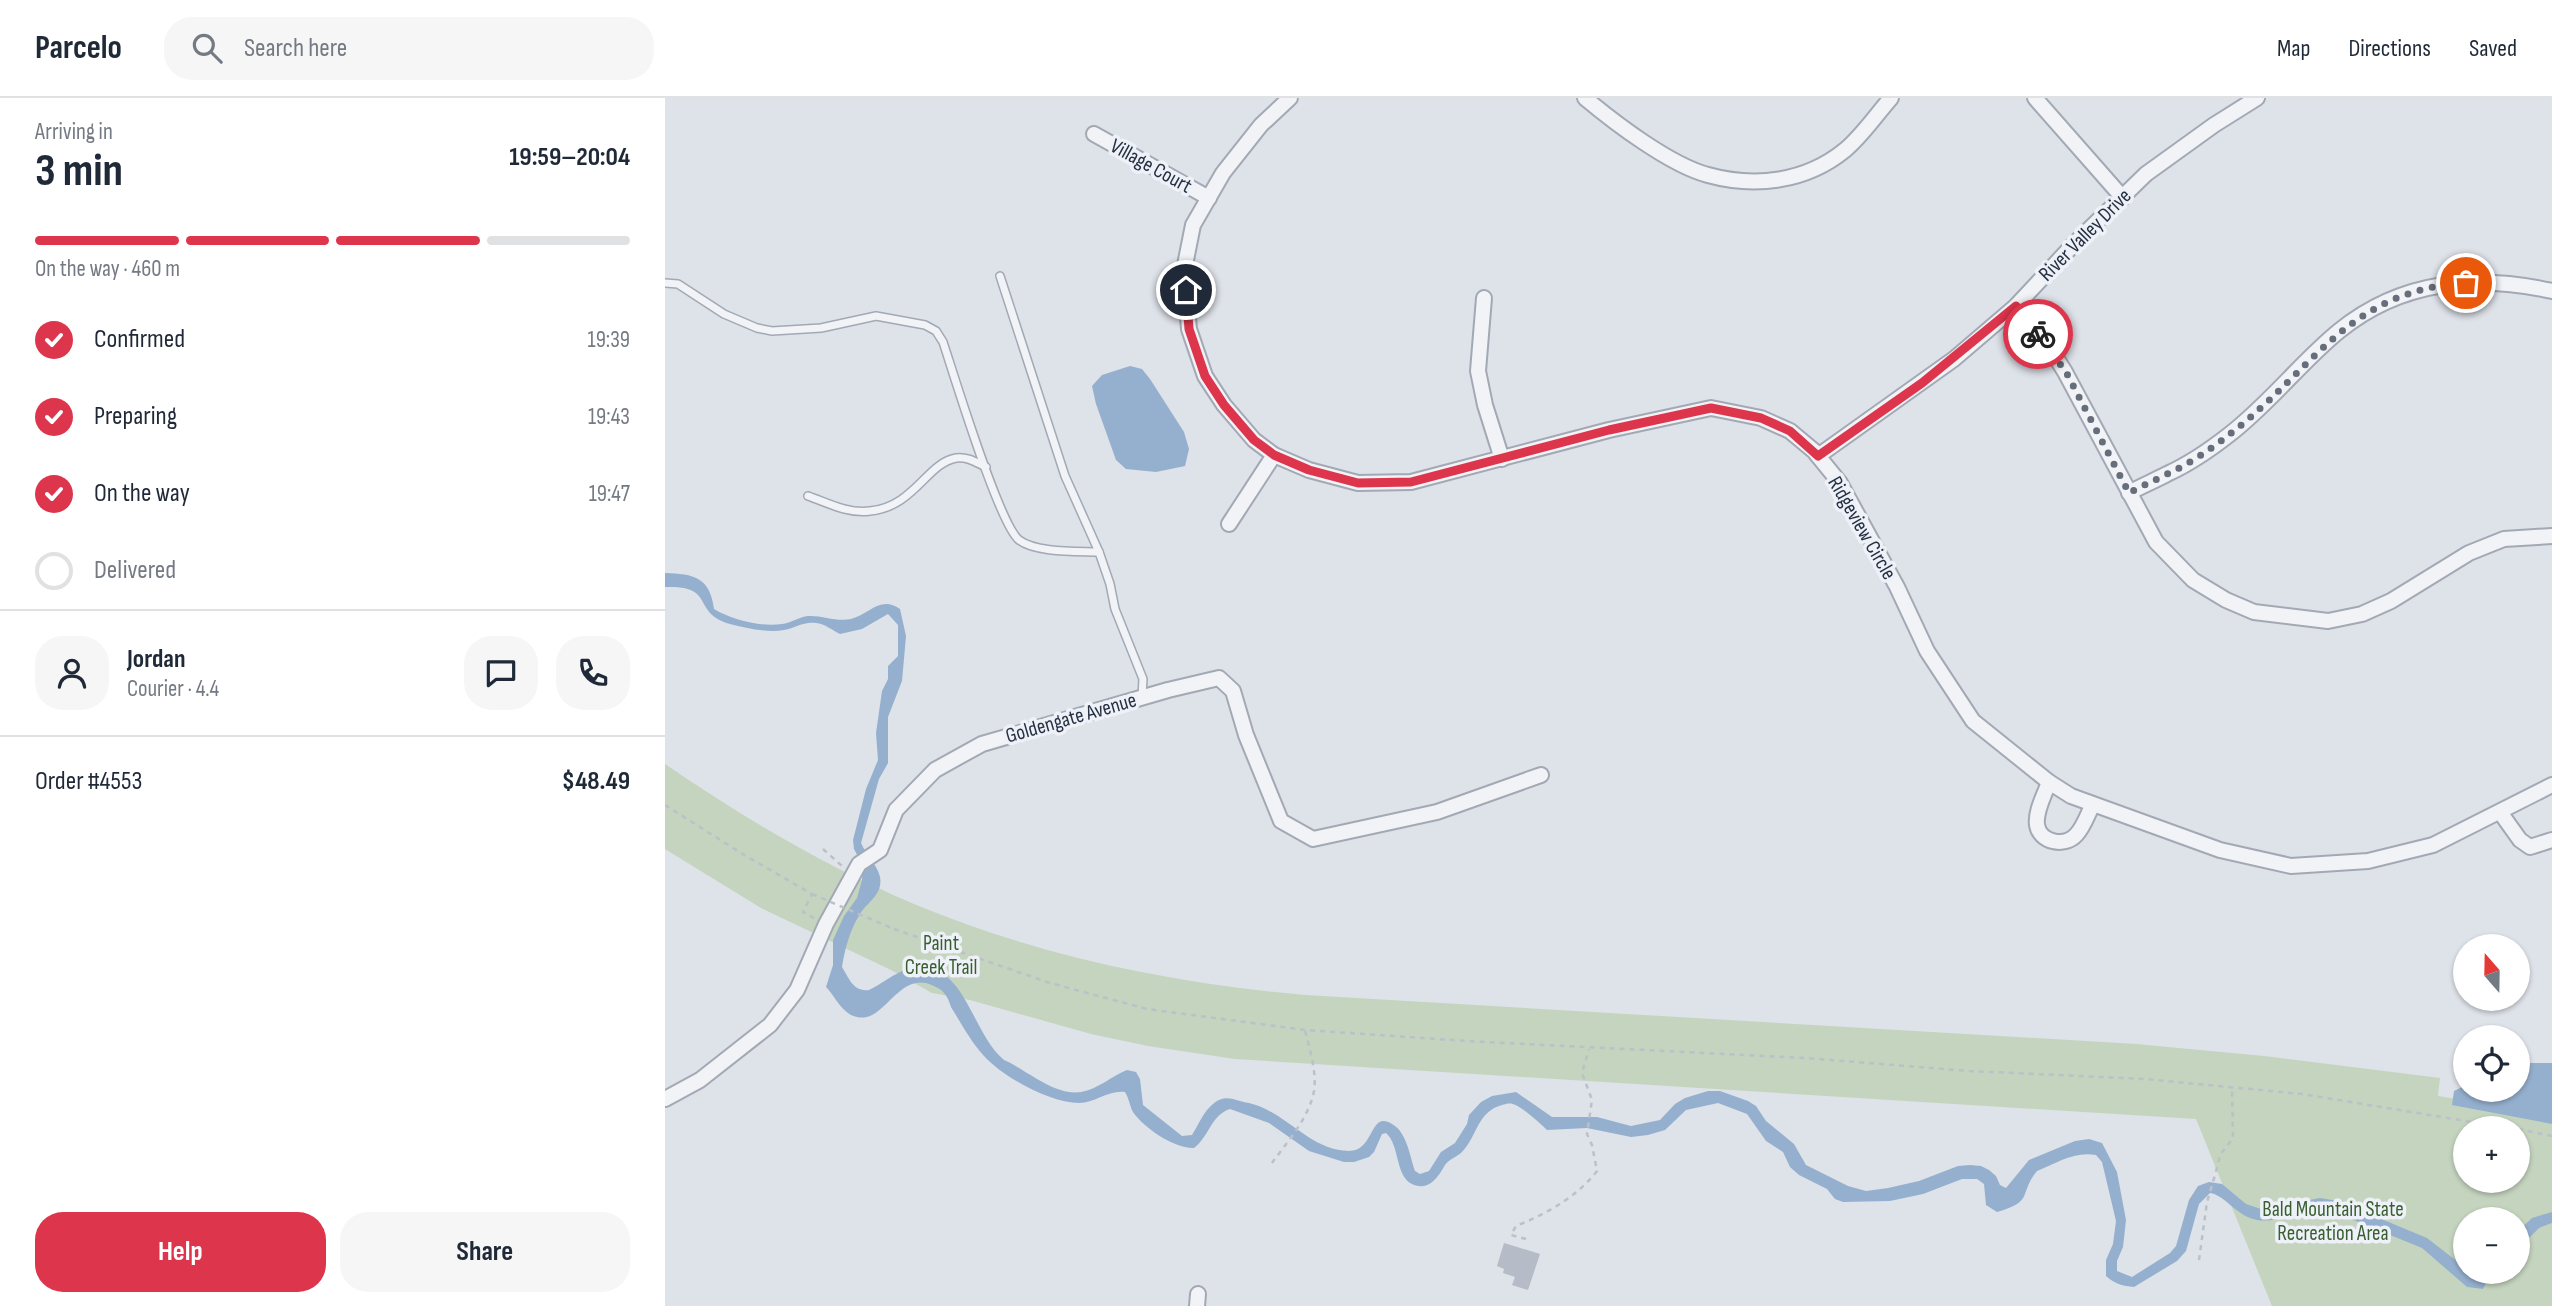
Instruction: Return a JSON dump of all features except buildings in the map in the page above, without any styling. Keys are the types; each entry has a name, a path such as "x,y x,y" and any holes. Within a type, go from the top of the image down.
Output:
{"street":[{"name":"Ridgeview Circle","path":"1290,98 1261,125 1223,173 1193,225 1184,270 1189,329 1205,376 1224,405 1254,440 1274,455 1309,470 1358,483 1411,482 1609,430 1711,408 1761,418 1790,431 1818,456 1840,483 1897,587 1927,651 1973,721 2049,782 2092,806 2220,850 2291,866 2368,861 2433,845 2552,786"},
{"path":"1585,98 1604,114 1669,157 1705,174 1733,180 1779,182 1817,169 1846,150 1891,98"},
{"path":"2035,98 2123,198"},
{"name":"River Valley Drive","path":"1818,456 1922,383 2016,306 2072,246 2158,166 2257,98"},
{"name":"Village Court","path":"1094,134 1209,198"},
{"path":"2129,493 2180,467 2231,434 2340,330 2374,307 2418,289 2481,282 2552,291"},
{"path":"1484,298 1478,371 1485,405 1502,459"},
{"path":"2016,306 2066,372 2156,542 2193,580 2226,600 2254,612 2328,621 2362,614 2391,601 2469,553 2504,539 2552,536"},
{"path":"1229,523 1274,455"},
{"name":"Goldengate Avenue","path":"665,1099 700,1080 770,1024 797,990 826,924 852,875 859,864 880,850 896,810 935,769 982,744 1219,678 1233,691 1246,735 1282,821 1313,839 1437,812 1541,775"},
{"path":"2049,782 2037,826 2043,836 2053,842 2065,842 2077,835 2092,806"},
{"path":"2500,812 2520,840 2530,846 2552,840"}],"lane":[{"path":"1000,276 1065,477 1099,552 1111,584 1115,609 1143,679 1142,698"},
{"path":"665,283 678,284 724,314 772,331 821,328 876,316 925,325 936,331 943,342 1002,509 1018,539 1034,546 1099,552"},
{"path":"808,496 850,511 872,511 904,500 944,462 956,457 968,458 986,468"}],"path":[{"path":"665,805 812,894 894,929 1050,983 1147,1009 1305,1030 1806,1058 1969,1071 2145,1079 2302,1094 2453,1118"},
{"path":"823,849 852,875"},
{"path":"803,912 812,894"},
{"path":"1272,1163 1303,1118 1314,1090 1313,1065 1305,1030"},
{"path":"1526,1239 1511,1236 1516,1226 1536,1218 1575,1194 1597,1171 1587,1134 1592,1100 1582,1073 1589,1047"},
{"path":"2199,1260 2207,1202 2220,1156 2233,1138 2232,1087"},
{"path":"2530,1132 2552,1136"}],"green space":[{"name":"Paint Creek Trail","path":"665,764 786,840 881,890 1009,938 1155,975 1305,995 2136,1044 2264,1056 2440,1078 2438,1096 2453,1098 2453,1102 2474,1102 2552,1115 2552,1306 2272,1306 2196,1119 1235,1059 1091,1034 970,1000 932,993 891,970 761,908 665,849"}],"water":[{"path":"1130,366 1142,369 1184,432 1189,449 1185,466 1156,472 1126,469 1116,460 1092,386 1102,375"},
{"path":"665,573 692,576 699,579 709,590 714,609 747,622 774,625 808,616 851,619 887,604 900,609 906,636 902,681 888,717 888,763 879,779 861,843 876,868 880,883 877,893 853,926 842,967 852,983 864,990 869,990 908,969 927,967 942,973 964,998 992,1047 1004,1060 1061,1090 1081,1092 1127,1070 1136,1072 1140,1079 1143,1105 1182,1136 1192,1135 1210,1107 1226,1098 1262,1107 1322,1145 1335,1149 1357,1149 1368,1139 1379,1122 1385,1121 1401,1133 1415,1171 1420,1174 1429,1171 1441,1152 1455,1143 1467,1124 1469,1115 1481,1102 1492,1096 1516,1092 1552,1117 1597,1117 1631,1126 1660,1120 1675,1104 1685,1098 1708,1091 1720,1091 1756,1106 1766,1121 1794,1144 1806,1165 1848,1186 1866,1191 1919,1181 1958,1166 1970,1165 1989,1170 2000,1185 2006,1188 2029,1160 2075,1141 2089,1139 2102,1143 2117,1172 2126,1220 2117,1271 2132,1277 2170,1253 2176,1246 2189,1200 2198,1186 2209,1182 2222,1184 2246,1204 2261,1209 2320,1198 2338,1201 2427,1238 2453,1258 2453,1275 2422,1248 2334,1212 2324,1210 2267,1221 2257,1220 2210,1193 2199,1204 2186,1251 2177,1261 2134,1287 2126,1286 2106,1276 2106,1260 2113,1244 2116,1221 2102,1162 2096,1155 2073,1156 2037,1171 2021,1200 1997,1212 1986,1205 1984,1184 1977,1179 1962,1179 1923,1194 1890,1201 1843,1202 1790,1167 1783,1152 1766,1141 1747,1114 1718,1103 1686,1110 1665,1130 1631,1137 1587,1128 1547,1130 1517,1105 1502,1105 1487,1113 1462,1152 1447,1163 1432,1182 1418,1186 1407,1180 1403,1174 1394,1145 1386,1133 1382,1134 1369,1157 1344,1162 1309,1151 1269,1123 1230,1109 1218,1116 1194,1148 1169,1141 1145,1125 1133,1112 1125,1092 1079,1103 1041,1094 1003,1072 984,1056 966,1032 945,994 937,988 922,982 911,984 876,1013 857,1017 843,1009 826,987 833,965 833,940 844,916 857,898 862,880 863,866 854,849 853,840 866,789 878,760 876,733 882,691 888,679 888,666 898,656 898,625 888,614 862,629 840,634 812,623 777,631 743,627 718,619 691,590 665,587"},
{"path":"2530,1063 2552,1063 2552,1124 2530,1120 2530,1116 2510,1116 2452,1105 2453,1098 2453,1102 2530,1102"},
{"path":"2552,1212 2552,1223 2539,1228 2530,1237 2532,1218"},
{"path":"2464,1284 2486,1284 2483,1289"}],"way so far":[{"path":"2038,334 2066,372 2129,493 2169,474 2231,434 2340,330 2374,307 2418,289 2466,283"}],"route":[{"path":"1186,290 1189,329 1205,376 1224,405 1254,440 1274,455 1309,470 1358,483 1411,482 1609,430 1711,408 1761,418 1790,431 1818,456 1954,359 2016,306 2038,334"}],"park label":[{"name":"Bald Mountain State Recreation Area","path":"2333,1221"}]}
